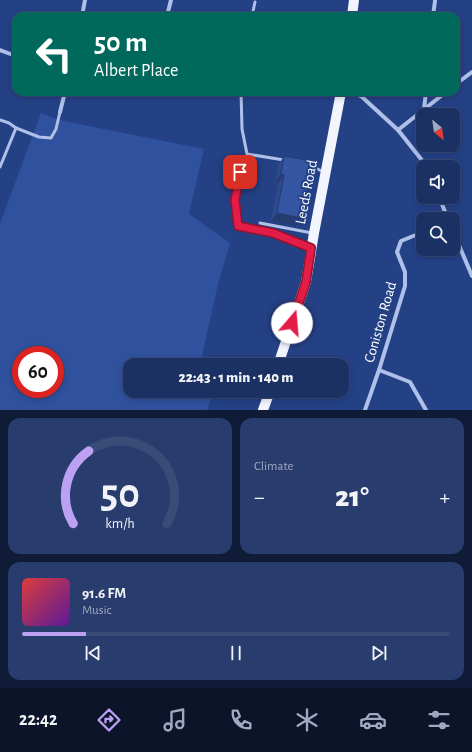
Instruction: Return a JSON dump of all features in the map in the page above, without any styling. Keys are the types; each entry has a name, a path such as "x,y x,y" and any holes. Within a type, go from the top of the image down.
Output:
{"main road":[{"path":"352,12 354,0"},
{"name":"Leeds Road","path":"280,358 306,282 339,96"},
{"path":"263,410 267,398"}],"street":[{"path":"83,12 85,0"},
{"path":"168,12 171,0"},
{"path":"434,12 435,0"},
{"path":"0,50 12,54"},
{"path":"460,81 472,72"},
{"path":"60,112 64,96"},
{"path":"361,96 398,130 422,160"},
{"path":"424,108 426,96"},
{"path":"425,108 441,96"},
{"path":"398,130 416,115"},
{"path":"240,172 235,200 238,226 273,233 311,248"},
{"name":"Coniston Road","path":"365,410 405,286 405,272 397,252 401,241 416,235"},
{"path":"460,248 472,276"},
{"path":"379,370 410,382 426,410"}],"lane":[{"path":"253,12 254,2"},
{"path":"240,96 242,130 244,143 248,154 285,160"},
{"path":"0,120 39,137 51,138 56,129 60,112"},
{"path":"0,167 16,128"},
{"path":"308,164 325,173"},
{"path":"260,223 314,233"}],"shaded area":[{"path":"41,113 59,120 204,149 189,214 230,243 218,284 202,358 123,358 123,398 211,398 207,410 0,410 0,224"}],"building":[{"path":"284,156 315,162 309,182 302,218 277,213 284,175 281,174"}],"route":[{"path":"240,172 235,200 238,226 273,233 311,248 306,282 292,323"}]}
